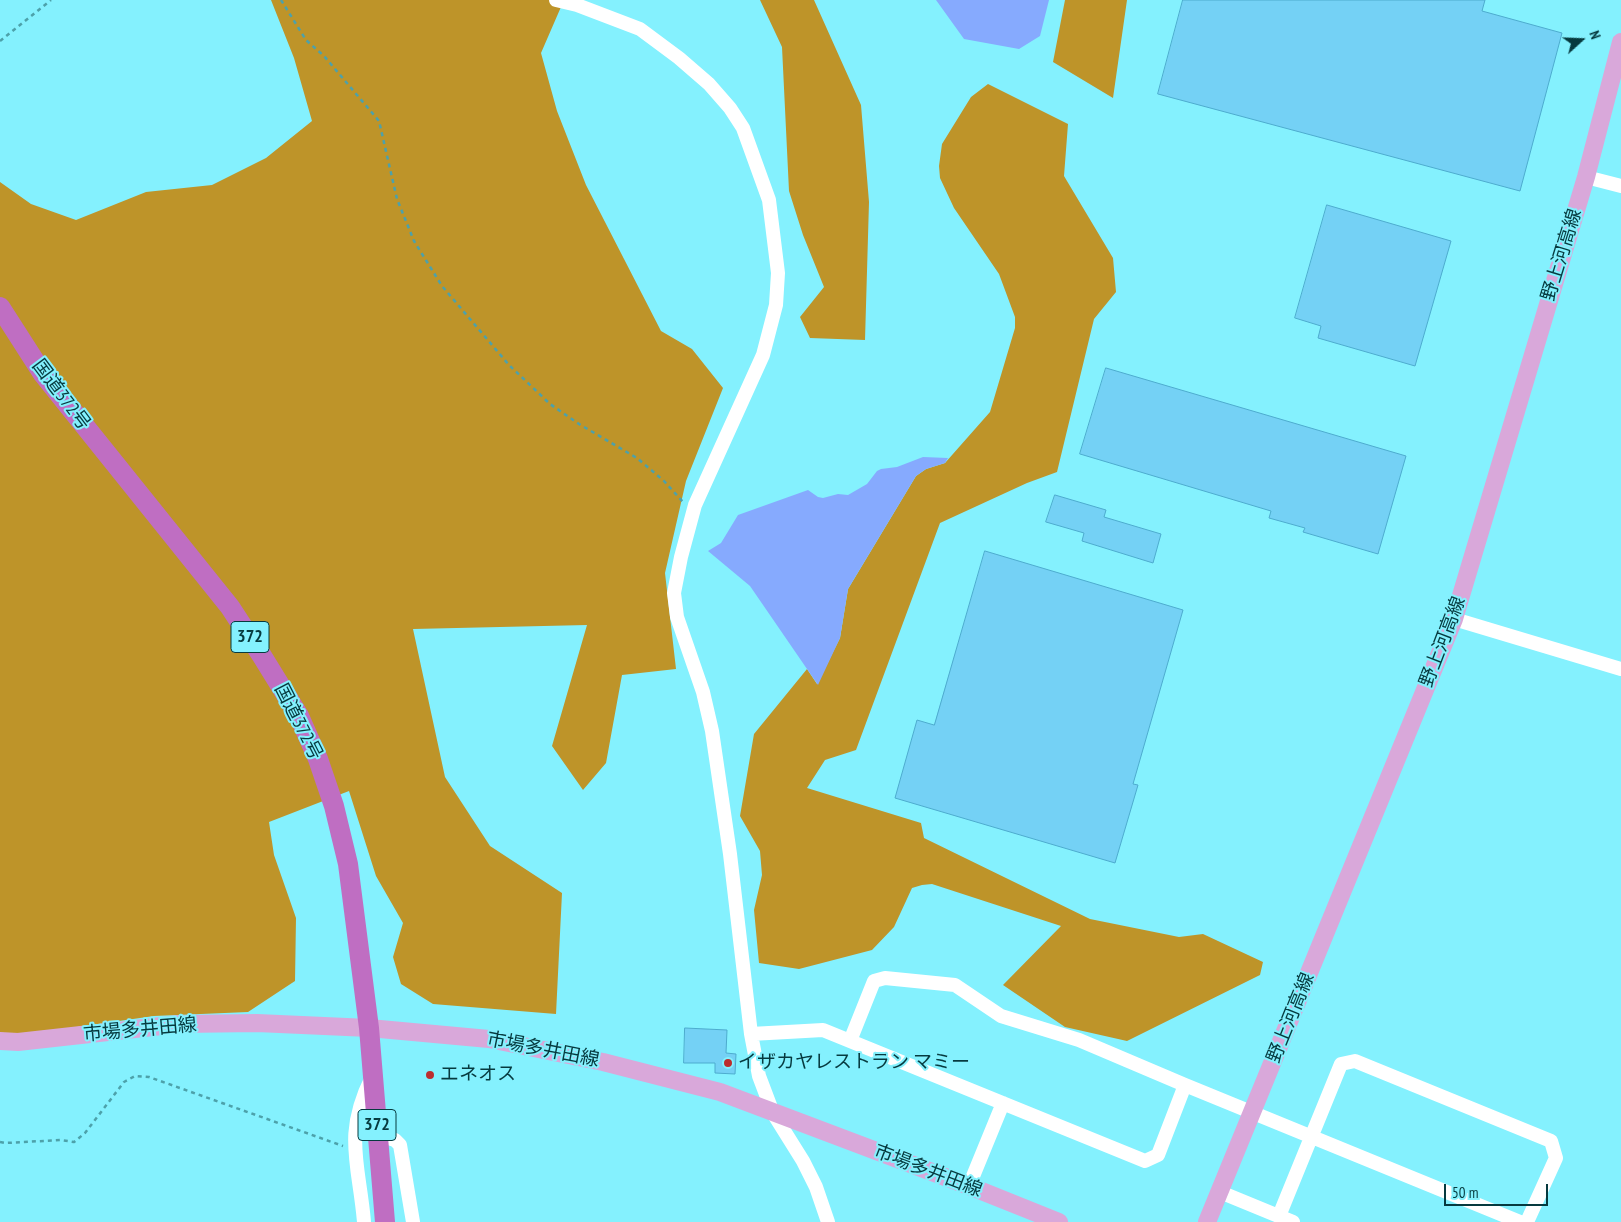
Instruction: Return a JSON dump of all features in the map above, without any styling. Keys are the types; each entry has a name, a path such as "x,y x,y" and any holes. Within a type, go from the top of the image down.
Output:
{"highway":[{"name":"国道372号","path":"0,307 43,374 230,607 299,716 318,759 334,806 348,864 369,1028 385,1222"}],"main road":[{"name":"野上河高線","path":"1207,1222 1454,619 1586,177 1621,42"},
{"name":"市場多井田線","path":"0,1041 18,1042 180,1024 257,1023 369,1028 489,1039 603,1062 720,1092 1059,1222"}],"street":[{"path":"556,0 577,5 640,29 679,58 709,84 730,108 743,128 769,200 778,273 776,305 762,356 693,513 681,557 674,593 677,617 703,692 715,748 730,854 751,1034 759,1076 773,1113 804,1161 816,1187 828,1222"},
{"path":"1586,177 1621,186"},
{"path":"1454,619 1621,669"},
{"path":"850,1041 874,981 885,978 955,985 1001,1016 1079,1040 1520,1222"},
{"path":"751,1034 822,1030 1145,1161 1158,1155 1185,1085"},
{"path":"1279,1216 1341,1064 1355,1061 1551,1141 1556,1158 1527,1222"},
{"path":"364,1222 354,1150 354,1134 360,1104 373,1075"},
{"path":"969,1186 1002,1103"},
{"path":"378,1135 395,1140 400,1145 413,1222"},
{"path":"1220,1192 1293,1222"}],"path":[{"path":"0,41 51,0"},
{"path":"281,0 306,40 324,56 379,121 397,199 414,241 442,286 509,365 550,404 579,424 637,458 664,481 693,513"},
{"path":"0,1142 61,1140 74,1142 85,1133 124,1082 135,1076 148,1077 354,1150"}],"shaded area":[{"path":"271,0 564,0 541,53 557,111 586,185 661,331 692,349 723,388 686,481 665,573 676,669 622,675 606,763 583,790 552,746 587,625 413,629 445,777 490,846 562,893 556,1014 433,1004 401,984 393,957 403,923 376,876 349,791 269,822 274,855 296,918 295,981 248,1012 154,1016 0,1038 0,182 31,204 76,220 146,192 212,185 266,158 312,121 294,58"},
{"path":"760,0 814,0 861,105 869,202 865,340 810,338 800,317 824,287 803,235 789,191 782,47"},
{"path":"1065,0 1127,0 1113,98 1053,62"},
{"path":"988,84 1068,124 1064,176 1113,258 1116,292 1094,319 1057,472 1027,483 940,523 856,750 825,760 807,788 921,823 924,838 1090,919 1179,937 1203,934 1263,962 1260,975 1127,1041 1065,1027 1003,985 1061,926 932,884 912,888 894,927 872,950 799,969 759,963 754,910 762,875 760,851 740,816 754,734 807,669 817,684 840,638 848,589 916,476 926,469 945,463 990,412 1015,328 1015,317 999,274 954,208 940,178 939,166 942,144 971,97"}],"water":[{"path":"936,0 1049,0 1040,36 1019,49 964,39"},
{"path":"923,457 948,458 945,463 926,469 916,476 848,589 840,638 818,685 750,586 708,551 721,543 738,515 808,490 823,498 838,494 848,495 867,484 877,471 897,467"}],"building":[{"path":"1183,0 1485,0 1482,11 1562,33 1520,191 1158,94"},
{"path":"1327,205 1451,241 1415,366 1318,338 1321,326 1295,318"},
{"path":"1106,368 1406,456 1378,554 1303,532 1305,528 1269,518 1271,511 1080,454"},
{"path":"1055,495 1106,510 1104,517 1161,534 1153,563 1082,541 1084,533 1046,522"},
{"path":"985,551 1183,610 1133,784 1138,785 1115,863 895,798 917,720 934,725"},
{"path":"685,1028 727,1030 726,1053 736,1054 735,1074 715,1073 715,1063 684,1063"}],"place":[{"name":"イザカヤレストラン マミー","path":"728,1063"},
{"name":"エネオス","path":"430,1075"}]}
